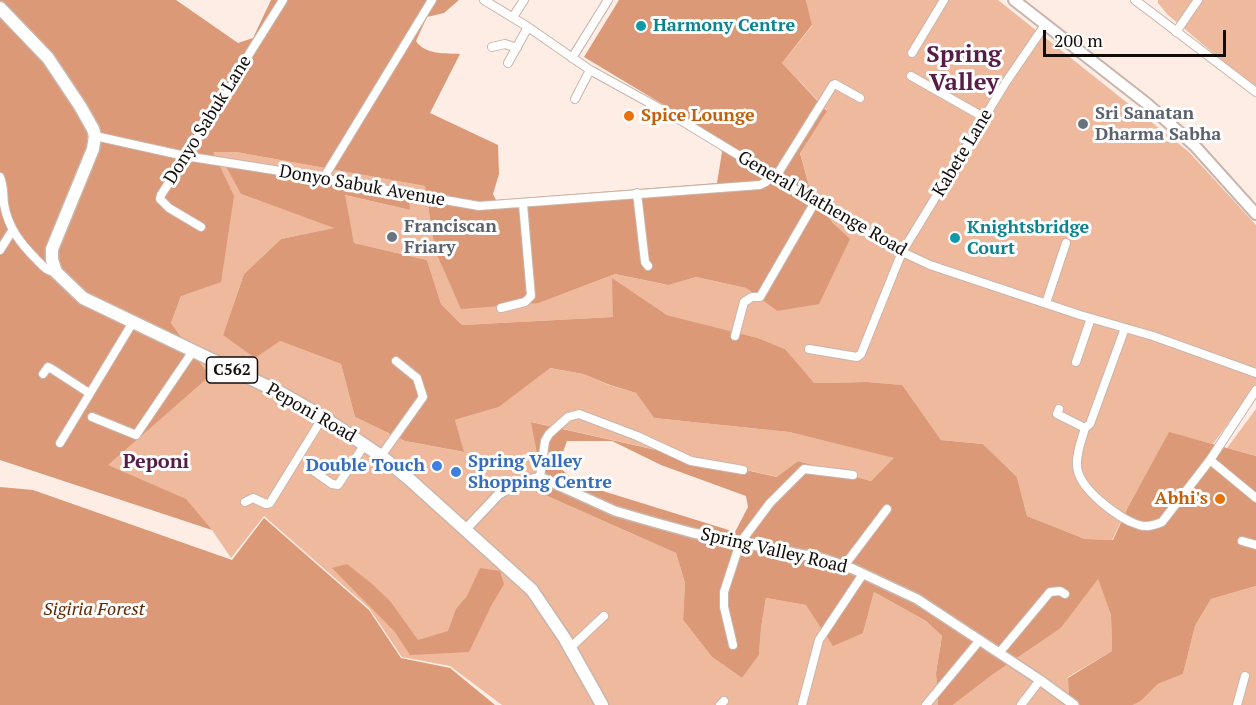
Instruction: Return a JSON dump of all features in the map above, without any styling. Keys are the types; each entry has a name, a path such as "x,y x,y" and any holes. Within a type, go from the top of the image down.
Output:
{"main road":[{"path":"1014,0 1146,103 1186,138 1256,214"},
{"path":"0,8 48,58 85,114 95,136 93,149 53,246 52,260 56,272"},
{"name":"Peponi Road","path":"56,272 83,298 280,393 323,417 381,456 532,590 570,648 602,705"}],"street":[{"name":"Donyo Sabuk Lane","path":"201,227 160,200 283,0"},
{"path":"323,179 432,0"},
{"name":"General Mathenge Road","path":"484,0 590,70 677,118 885,244 930,265 1256,373"},
{"path":"513,17 524,0"},
{"path":"572,58 608,0"},
{"path":"912,53 944,0"},
{"path":"1135,0 1256,92"},
{"path":"1176,32 1198,0"},
{"name":"Kabete Lane","path":"809,349 856,357 861,354 902,252 1006,82 1045,25"},
{"path":"508,63 528,27"},
{"path":"492,48 505,44 517,48"},
{"path":"574,99 590,70"},
{"path":"911,76 985,118"},
{"path":"773,176 833,85 835,84 860,99"},
{"name":"Donyo Sabuk Avenue","path":"95,136 185,156 478,206 760,184 773,176"},
{"path":"0,177 4,190 6,213 12,231 22,245 45,268 50,272 56,272"},
{"path":"637,193 645,262 648,266"},
{"path":"735,336 744,302 752,297 760,297 815,202"},
{"path":"501,308 525,302 531,296 523,204"},
{"path":"0,250 12,231"},
{"path":"1046,303 1066,243"},
{"path":"1076,362 1091,318"},
{"path":"60,443 133,322"},
{"path":"1125,328 1094,416 1085,428 1076,466 1081,478 1110,510 1139,526 1151,526 1162,522 1210,460 1256,390"},
{"path":"92,417 136,435 193,351"},
{"path":"381,456 423,397 417,378 396,361"},
{"path":"43,374 48,367 69,378 89,393"},
{"path":"1249,402 1256,409"},
{"path":"1059,409 1057,414 1085,428"},
{"path":"465,530 499,494 521,482 540,477 545,441 549,434 568,417 579,414 637,436 691,461 743,470"},
{"path":"245,502 253,498 266,504 270,503 323,417"},
{"path":"308,467 332,484 338,485 364,444"},
{"path":"1210,460 1256,498"},
{"path":"733,645 724,607 724,592 740,543 770,502 804,469 854,475"},
{"name":"Spring Valley Road","path":"540,477 615,511 693,533 824,559 863,574 917,599 1074,705"},
{"path":"844,566 887,509"},
{"path":"1242,541 1256,545"},
{"path":"801,705 819,640 863,574"},
{"path":"999,653 1050,592 1060,591 1065,594"},
{"path":"570,648 604,615"},
{"path":"926,705 980,640"},
{"path":"1237,705 1245,676"},
{"path":"1022,705 1040,680"}],"shaded area":[{"path":"806,0 998,0 1189,152 1256,225 1256,385 1213,444 1169,433 1112,540 1085,539 1027,516 1017,477 983,444 941,440 901,385 868,382 813,383 785,349 758,338 667,315 613,279 613,317 462,325 441,304 427,260 354,243 344,195 410,210 409,192 241,194 335,228 281,239 244,274 223,335 280,341 341,364 355,417 405,441 463,452 455,420 499,407 549,368 583,374 636,393 654,418 789,432 895,458 871,481 798,461 778,477 532,422 545,495 676,553 685,583 683,620 712,657 742,678 759,655 766,598 806,605 863,633 874,592 926,621 942,636 936,673 938,705 502,705 450,666 402,657 369,608 264,516 231,558 212,530 107,465 210,376 171,323 181,296 213,152 236,152 425,186 435,250 539,303 615,274 667,285 696,277 746,288 777,311 849,239 833,223 811,193 800,152 827,110 782,63 812,26"},
{"path":"1158,0 1256,0 1256,89 1168,15"},
{"path":"1256,409 1256,456 1227,448"},
{"path":"1098,578 1111,615 1112,651 1068,677 1069,705 953,705 1061,628"},
{"path":"1256,586 1256,705 1133,705 1141,701 1158,684 1183,674 1195,626 1211,599"}],"green space":[{"path":"0,0 176,0 238,43 253,38 271,0 459,0 444,13 427,17 416,41 430,51 460,54 430,113 498,145 499,174 493,194 496,200 717,183 722,152 712,134 584,57 619,0 806,0 812,25 782,63 827,111 800,153 811,193 833,223 850,239 819,304 777,311 746,288 696,277 668,285 615,274 539,303 461,309 435,250 425,186 236,152 213,152 234,196 221,282 181,296 171,323 210,376 108,465 186,499 212,530 0,460"},
{"path":"222,159 409,192 410,210 345,195 354,243 427,260 441,304 462,325 613,317 612,278 667,315 758,338 785,349 814,383 868,382 902,385 941,440 983,444 1017,477 1027,516 1085,539 1113,540 1128,507 1169,432 1256,456 1256,586 1211,599 1195,626 1183,674 1158,684 1141,701 1133,705 1069,705 1068,678 1112,651 1111,615 1098,579 1061,628 953,705 938,705 936,673 942,636 926,621 874,592 863,633 833,646 806,605 766,598 759,655 742,678 712,657 683,620 685,583 676,553 545,495 531,422 777,477 798,461 871,481 894,458 789,432 654,418 636,393 583,374 550,368 499,407 455,420 464,452 405,441 355,417 341,364 280,341 255,358 223,335 244,274 281,239 334,228 241,194","holes":["567,441 612,441 661,465 746,496 748,507 735,532 577,483 558,466"]},
{"name":"Sigiria Forest","path":"0,487 33,490 232,560 264,518 369,610 401,658 450,668 495,705 0,705"},
{"path":"347,564 390,601 418,640 448,631 456,609 467,596 480,568 500,571 504,584 469,652 410,655 395,632 332,568"}],"place":[{"name":"Harmony Centre","path":"641,26"},
{"name":"Spice Lounge","path":"629,116"},
{"name":"Sri Sanatan Dharma Sabha","path":"1083,124"},
{"name":"Franciscan Friary","path":"392,237"},
{"name":"Knightsbridge Court","path":"955,238"},
{"name":"Double Touch","path":"437,466"},
{"name":"Spring Valley Shopping Centre","path":"456,472"},
{"name":"Abhi's","path":"1220,499"}],"district":[{"name":"Spring Valley","path":"964,69"},
{"name":"Peponi","path":"156,462"}]}
